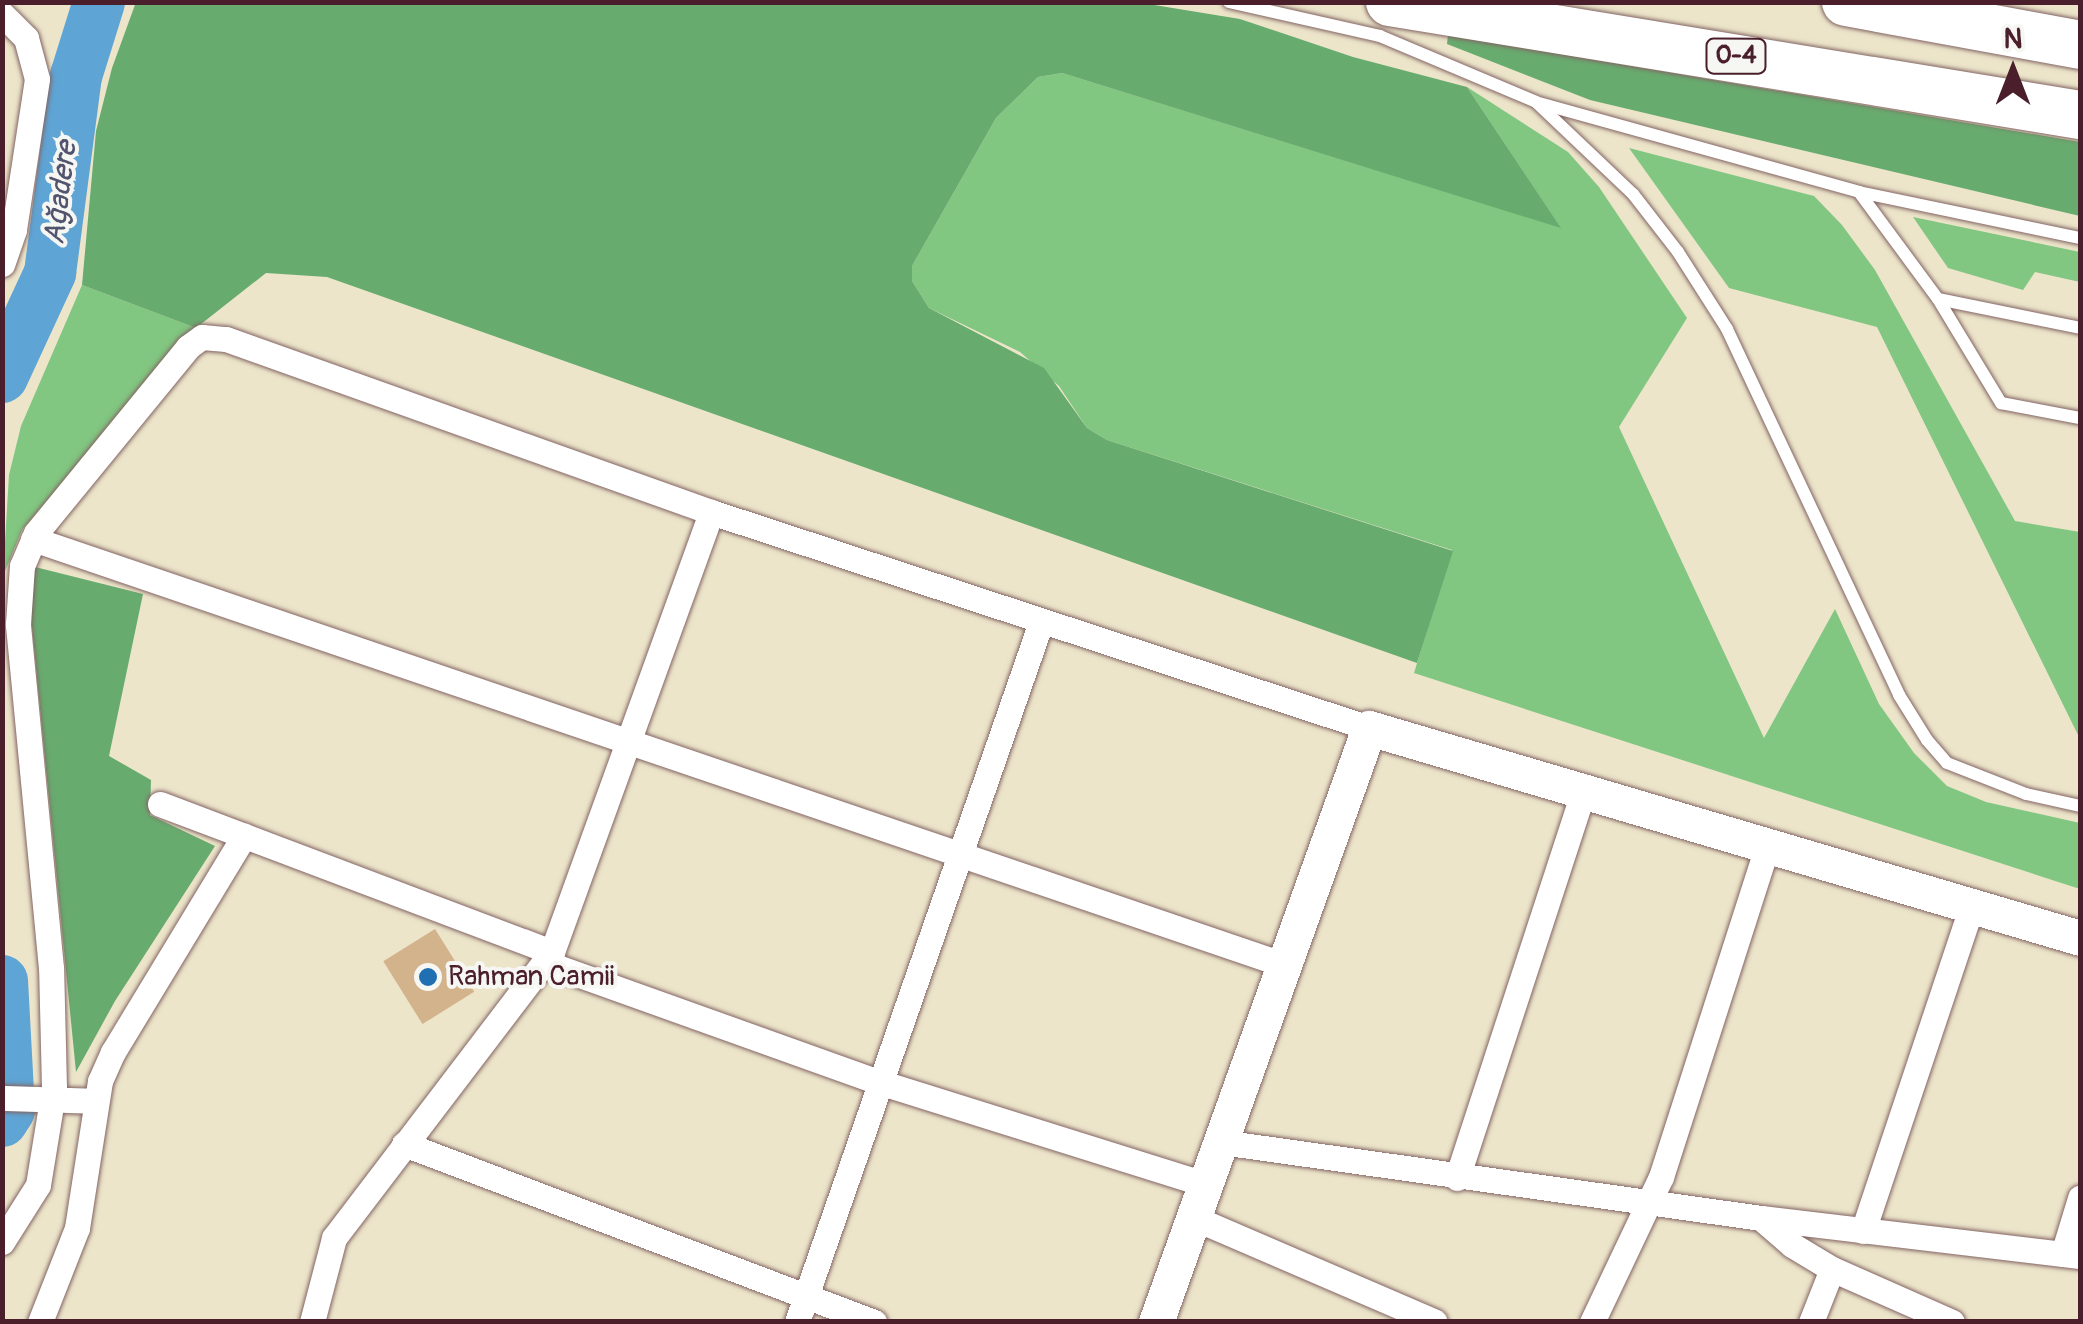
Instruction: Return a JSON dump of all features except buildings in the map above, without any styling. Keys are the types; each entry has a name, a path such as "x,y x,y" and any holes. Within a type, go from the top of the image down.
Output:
{"highway":[{"name":"O-4","path":"1390,2 2080,115"},
{"path":"1846,2 2080,45"}],"street":[{"path":"2,14 26,38 36,78 14,230 2,264"},
{"path":"2,1242 38,1185 51,968 18,624 22,566 33,539 188,347 202,338 226,340 711,512 1369,728 2080,938"},
{"path":"312,1322 334,1238 549,958 711,512"},
{"path":"33,539 1286,965"},
{"path":"801,1309 1041,622"},
{"path":"1156,1322 1369,728"},
{"path":"1457,1178 1584,790"},
{"path":"160,804 549,958 880,1082 1205,1184"},
{"path":"40,1322 77,1228 96,1102 113,1052 244,836"},
{"path":"1592,1322 1649,1203 1766,846"},
{"path":"1863,1230 1970,908"},
{"path":"2,1098 96,1102"},
{"path":"1221,1142 1457,1178 2072,1255 2080,1198"},
{"path":"404,1144 801,1309 874,1322"},
{"path":"1194,1218 1435,1322"},
{"path":"1761,1218 1792,1245 1832,1268 1952,1322"},
{"path":"1811,1322 1832,1268"}],"lane":[{"path":"1229,2 1380,36 1536,102 1859,192 2080,238"},
{"path":"1536,102 1633,194 1678,252 1727,328 1899,695 1927,740 1947,762 1960,768 2026,794 2080,806"},
{"path":"1859,192 1938,298 2001,402 2080,418"},
{"path":"1938,298 2080,328"}],"green space":[{"path":"136,2 1142,3 1240,19 1353,57 1467,87 1561,228 1062,73 1038,77 996,118 912,266 912,281 929,308 1044,368 1087,428 1107,440 1453,551 1417,663 327,277 266,273 196,328 82,285 96,131 112,68"},
{"path":"1448,35 2080,142 2080,216 1590,100 1447,44"},
{"path":"1062,73 1560,227 1467,87 1568,152 1599,187 1687,318 1619,427 1764,738 1835,609 1879,704 1914,753 1947,786 1986,802 2080,823 2080,889 1414,673 1452,550 1107,440 1087,428 1059,386 1020,352 929,308 912,281 912,266 996,118 1038,77"},
{"path":"1629,148 1814,196 1842,225 1875,270 2015,521 2080,532 2080,739 1877,327 1729,288"},
{"path":"1913,217 2080,252 2080,282 2035,272 2023,290 1948,268"},
{"path":"82,285 196,328 22,530 3,576 9,475 21,426"},
{"path":"35,567 143,594 109,756 151,780 150,815 215,846 115,1001 76,1072 31,617"}],"waterway":[{"name":"Ağadere","path":"2,377 50,273 76,76 99,2"},
{"name":"Ağadere","path":"2,981 9,1110 2,1121"}],"place":[{"name":"Rahman Camii","path":"428,977"}]}
